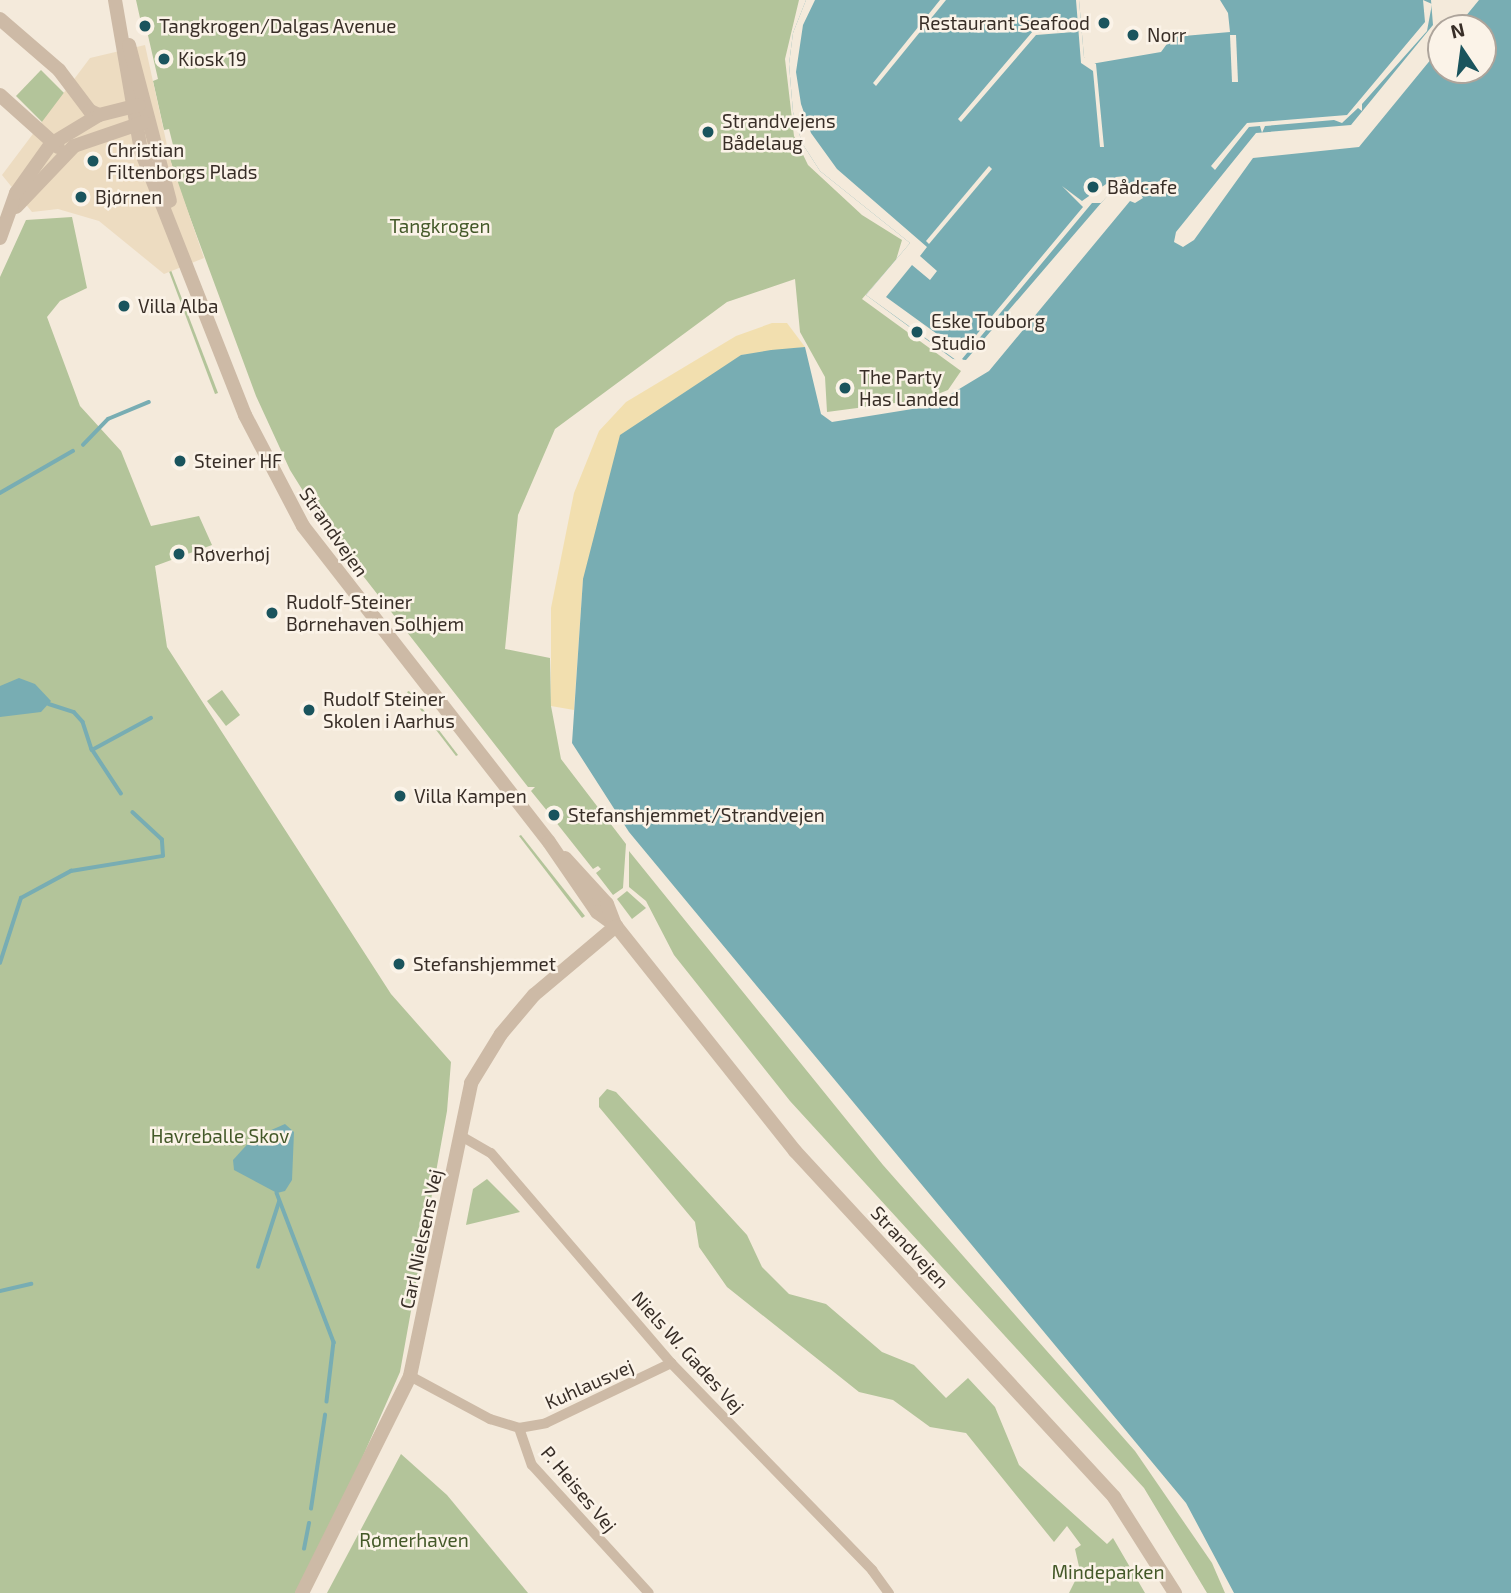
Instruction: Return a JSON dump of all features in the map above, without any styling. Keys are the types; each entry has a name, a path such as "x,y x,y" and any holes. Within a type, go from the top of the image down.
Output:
{"street":[{"name":"Strandvejen","path":"115,0 143,122 179,241 245,415 298,517 549,842 597,912 616,926 795,1151 1114,1497 1175,1593"},
{"path":"0,19 59,70 90,111 99,116"},
{"path":"0,95 51,144 74,146"},
{"path":"0,238 5,211 30,170 51,144 99,116 139,105"},
{"path":"5,211 74,146 143,122"},
{"name":"Carl Nielsens Vej","path":"302,1593 410,1376 471,1083 501,1034 534,995 616,926"},
{"name":"Niels W. Gades Vej","path":"461,1136 491,1153 671,1363 872,1570 889,1593"},
{"name":"Kuhlausvej","path":"519,1428 546,1423 671,1363"},
{"path":"410,1376 490,1419 519,1428"},
{"name":"P. Heises Vej","path":"519,1428 532,1465 649,1593"}],"green space":[{"name":"Tangkrogen","path":"136,0 799,0 785,59 794,136 808,165 862,215 902,240 896,260 862,299 961,371 948,390 925,399 827,412 825,377 800,332 795,279 727,302 555,429 518,515 505,649 550,658 551,706 561,759 626,844 623,888 613,895 596,873 601,869 598,866 593,869 555,821 559,817 553,809 548,812 531,791 535,787 528,787 328,531 290,470 256,396 178,185 170,159 176,157 169,129 164,130 153,81 158,79 144,18 140,18"},
{"path":"41,70 67,96 50,130 16,96"},
{"name":"Havreballe Skov","path":"72,217 87,288 60,301 47,317 80,406 121,451 151,526 199,516 212,545 155,566 167,647 391,994 451,1062 447,1111 400,1372 349,1488 295,1593 0,1593 0,277 26,220"},
{"path":"169,265 218,393 215,394 167,266"},
{"path":"222,690 240,715 226,726 207,701"},
{"path":"409,691 458,755 456,756 407,692"},
{"path":"521,835 585,916 582,918 519,836"},
{"path":"629,851 883,1165 1135,1451 1212,1563 1225,1593 1207,1593 1144,1488 790,1101 674,955 646,901 629,887"},
{"path":"627,891 646,908 632,919 617,899"},
{"name":"Mindeparken","path":"607,1089 616,1092 747,1235 762,1267 789,1294 826,1304 882,1352 914,1365 946,1398 968,1378 995,1407 1019,1465 1107,1544 1113,1538 1145,1593 1069,1593 1080,1571 1075,1549 1081,1545 1067,1526 1054,1542 966,1433 930,1427 893,1400 859,1392 727,1287 699,1247 695,1222 599,1107 599,1098"},
{"path":"487,1179 520,1212 466,1225 473,1189"},
{"name":"Rømerhaven","path":"401,1454 447,1495 528,1593 327,1593"}],"sand":[{"path":"772,323 787,323 805,347 741,355 583,579 574,710 551,706 551,608 574,493 599,431 626,402 736,336"}],"shaded area":[{"name":"Christian Filtenborgs Plads","path":"145,45 170,159 204,258 164,274 99,221 58,209 32,212 2,175 90,58"}],"water":[{"path":"806,0 1079,0 1084,57 1091,64 1161,52 1172,37 1230,32 1228,13 1220,0 1431,0 1432,14 1427,14 1427,32 1351,125 1256,133 1176,232 1174,242 1183,247 1194,240 1253,158 1359,147 1427,64 1427,84 1497,84 1497,14 1468,14 1479,0 1511,0 1511,1593 1234,1593 1186,1503 629,832 572,743 583,579 620,435 741,355 771,350 805,347 821,414 832,422 931,406 989,371 1130,201 1135,203 1143,198 1136,187 1128,192 1114,188 966,360 953,359 866,295 910,243 820,171 802,143 793,112 789,64 793,33"},
{"path":"19,678 35,684 51,701 41,712 0,717 0,686"},
{"path":"285,1124 294,1132 292,1180 285,1191 277,1193 234,1170 233,1160 253,1138"}],"pier":[{"path":"806,0 815,0 803,25 796,72 801,104 811,133 837,169 927,247 920,256 937,271 930,280 912,265 886,297 962,352 1083,207 1062,186 1082,201 1116,177 1126,176 1101,203 1092,203 962,359 968,364 960,363 866,295 910,243 820,171 802,143 793,112 789,64 793,33"},
{"path":"940,0 946,0 876,86 873,83"},
{"path":"1076,0 1079,0 1084,57 1096,64 1104,147 1100,147 1093,71 1081,63"},
{"path":"1423,0 1432,4 1430,14 1427,14 1427,31 1362,104 1362,111 1358,108 1342,123 1334,120 1265,126 1262,133 1260,126 1249,127 1215,170 1211,166 1247,123 1347,115 1425,22"},
{"path":"1073,27 1074,32 1036,35 961,122 958,119 1033,31"},
{"path":"1230,35 1236,35 1238,82 1232,82"},
{"path":"989,166 992,169 929,244 926,241"}],"waterway":[{"path":"83,445 108,419 149,402"},
{"path":"0,493 73,451"},
{"path":"49,704 74,712 83,722 92,750"},
{"path":"121,794 92,750 151,718"},
{"path":"0,963 21,898 71,871 163,856 162,840 133,813"},
{"path":"277,1193 334,1342 327,1402"},
{"path":"258,1267 279,1202"},
{"path":"0,1291 31,1284"},
{"path":"311,1509 325,1415"},
{"path":"304,1549 309,1523"}],"place":[{"name":"Restaurant Seafood","path":"1104,23"},
{"name":"Tangkrogen/Dalgas Avenue","path":"145,26"},
{"name":"Norr","path":"1133,35"},
{"name":"Kiosk 19","path":"164,59"},
{"name":"Strandvejens Bådelaug","path":"708,132"},
{"name":"Christian Filtenborgs Plads","path":"93,161"},
{"name":"Bådcafe","path":"1093,187"},
{"name":"Bjørnen","path":"81,197"},
{"name":"Villa Alba","path":"124,306"},
{"name":"Eske Touborg Studio","path":"917,332"},
{"name":"The Party Has Landed","path":"845,388"},
{"name":"Steiner HF","path":"180,461"},
{"name":"Røverhøj","path":"179,554"},
{"name":"Rudolf-Steiner Børnehaven Solhjem","path":"272,613"},
{"name":"Rudolf Steiner Skolen i Aarhus","path":"309,710"},
{"name":"Villa Kampen","path":"400,796"},
{"name":"Stefanshjemmet/Strandvejen","path":"554,815"},
{"name":"Stefanshjemmet","path":"399,964"}]}
